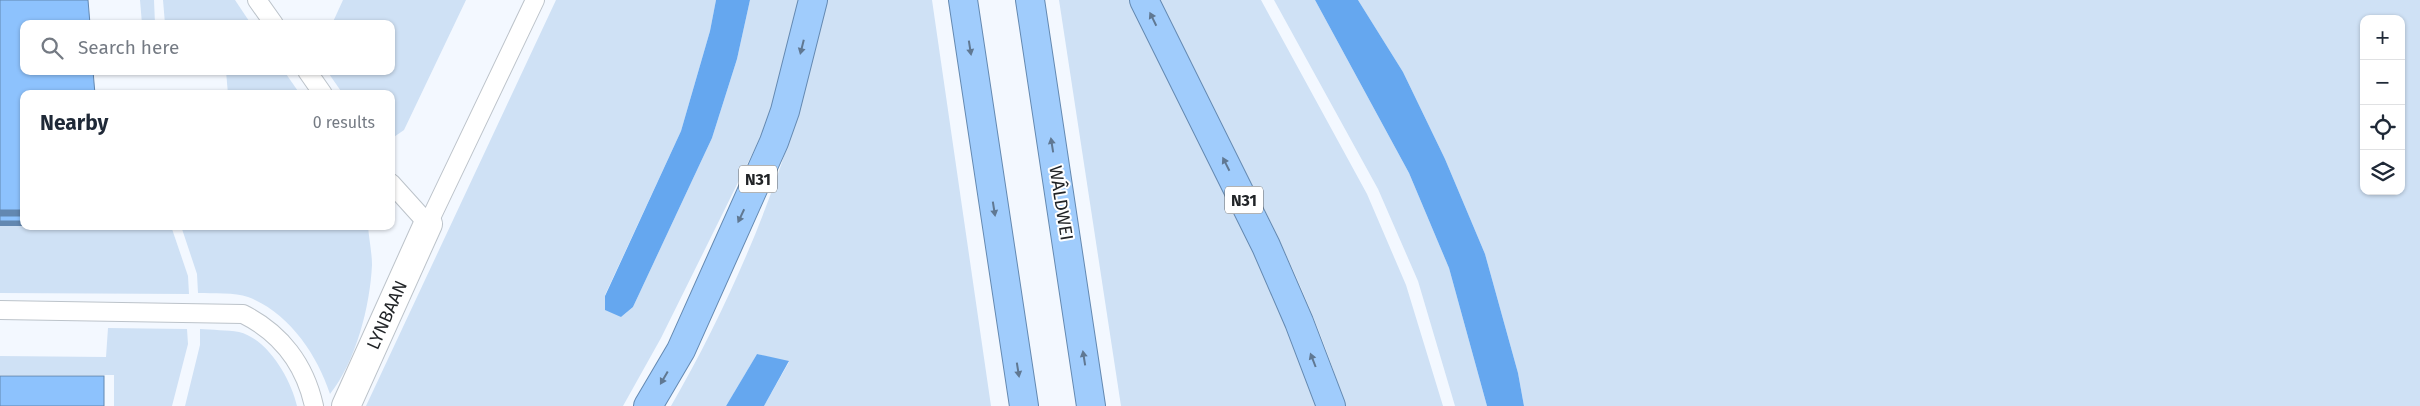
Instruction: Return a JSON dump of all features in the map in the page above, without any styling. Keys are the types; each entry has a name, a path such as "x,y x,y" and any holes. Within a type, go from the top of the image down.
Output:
{"highway":[{"name":"N31","path":"648,406 681,350 774,142 785,111 814,0"},
{"path":"963,0 1024,406"},
{"name":"WÂLDWEI","path":"1030,0 1091,406"},
{"name":"N31","path":"1144,0 1266,246 1299,322 1330,406"}],"street":[{"name":"LYNBAAN","path":"346,406 428,224"}],"lane":[{"path":"257,0 271,20"},
{"path":"395,187 428,224 534,0"},
{"path":"310,75 320,90"},
{"path":"0,310 243,314 262,324 279,339 296,360 310,388 314,406"}],"shaded area":[{"path":"140,0 154,0 155,20 142,20"},
{"path":"163,0 235,0 248,20 165,20"},
{"path":"343,0 466,0 404,130 395,136 395,90 340,90 330,75 395,75 395,20 334,20"},
{"path":"556,0 716,0 710,31 681,131 605,295 621,317 633,307 712,138 737,59 750,0 800,0 775,103 763,132 661,338 623,406 366,406"},
{"path":"823,0 932,0 991,406 764,406 789,362 757,354 726,406 671,406 713,328 751,245 768,202 796,117 810,65"},
{"path":"1059,0 1132,0 1255,250 1319,406 1121,406"},
{"path":"1159,0 1261,0 1367,194 1406,285 1443,406 1345,406 1307,301 1284,250"},
{"path":"1274,0 1315,0 1409,173 1449,268 1487,406 1455,406 1418,281 1378,189"},
{"path":"1358,0 2420,0 2420,406 1524,406 1518,373 1485,254 1445,159 1403,72"},
{"path":"226,75 287,75 297,90 228,90"},
{"path":"0,223 20,223 20,230 172,230 188,276 189,294 0,293"},
{"path":"182,230 369,230 372,265 365,315 347,366 330,394 309,350 299,336 276,313 243,295 198,293 197,274"},
{"path":"108,328 187,329 188,344 172,406 114,406 114,375 0,375 0,356 106,357"},
{"path":"200,329 239,332 250,336 259,343 269,351 284,373 297,406 185,406 200,345"}],"water":[{"path":"716,0 750,0 737,59 712,138 633,307 621,317 605,310 605,296 681,131 710,31"},
{"path":"1315,0 1358,0 1403,72 1445,159 1485,254 1518,373 1524,406 1487,406 1449,268 1409,173"},
{"path":"757,354 789,361 764,406 726,406"}],"building":[{"path":"0,0 88,0 90,20 20,20 20,75 93,75 95,90 20,90 20,210 0,210"},
{"path":"0,216 20,216 20,221 0,221"},
{"path":"0,376 104,376 104,406 0,406"}]}
